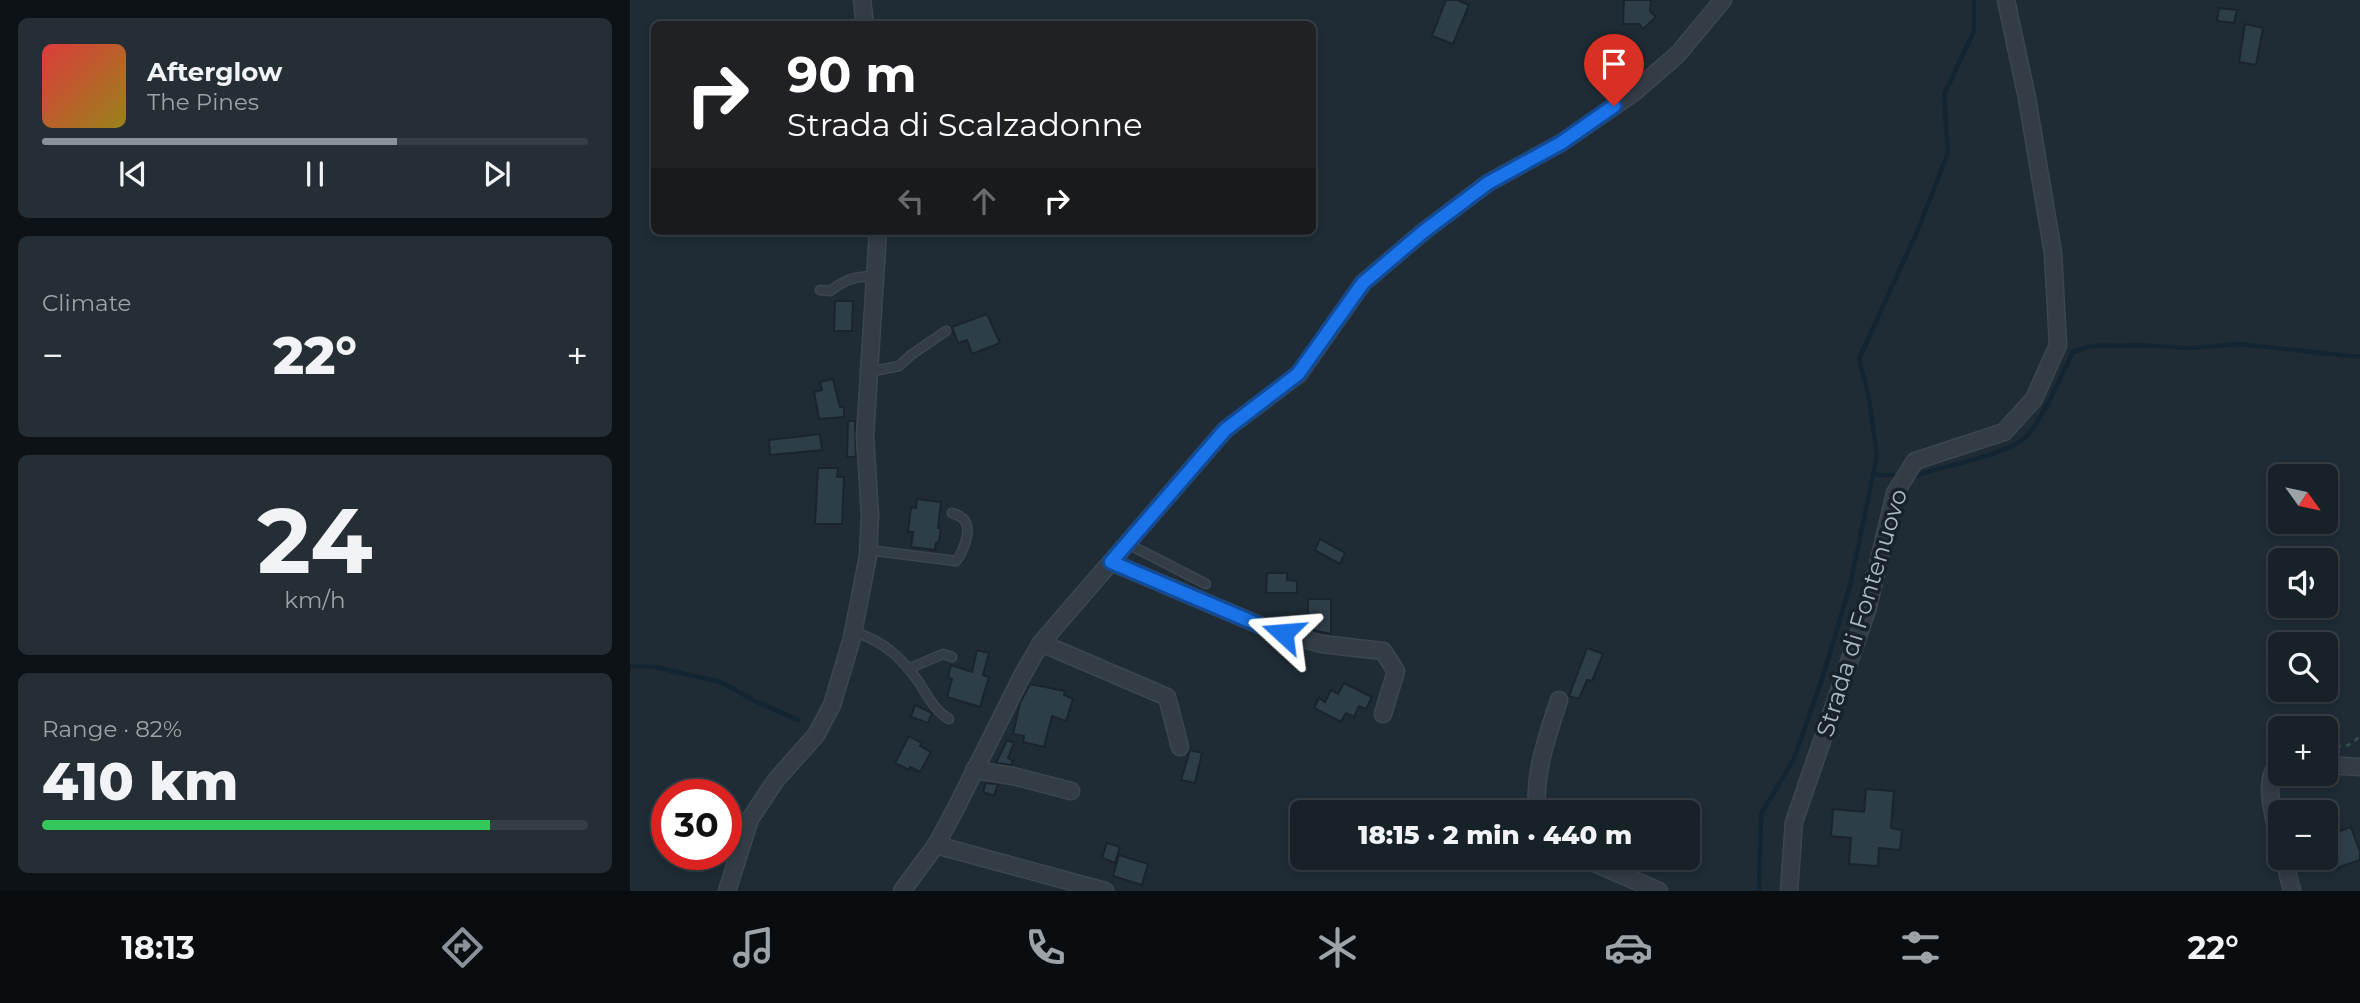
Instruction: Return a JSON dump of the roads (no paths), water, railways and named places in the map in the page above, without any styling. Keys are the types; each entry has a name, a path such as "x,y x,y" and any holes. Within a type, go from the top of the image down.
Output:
{"street":[{"path":"862,0 865,21"},
{"path":"902,891 936,845 1041,643 1225,430 1298,374 1363,283 1423,232 1488,183 1561,143 1632,94 1678,54 1723,0"},
{"name":"Strada di Fontenuovo","path":"1789,891 1794,822 1868,607 1895,494 1915,461 2004,432 2034,399 2058,345 2053,253 2006,0"},
{"path":"727,891 750,819 776,780 816,735 832,705 854,632 868,550 870,515 865,436 878,235"},
{"path":"1111,562 1264,627 1321,644 1383,651 1396,671 1383,715"},
{"path":"1041,643 1167,697 1180,747"},
{"path":"1536,800 1541,755 1559,700"},
{"path":"2338,766 2360,767"},
{"path":"974,770 1013,776 1071,791"},
{"path":"936,845 1105,891"},
{"path":"1611,870 1659,891"},
{"path":"2287,870 2291,891"}],"lane":[{"path":"820,290 830,291 851,277 874,276"},
{"path":"869,372 900,366 946,331"},
{"path":"868,550 956,561 967,534 967,523 952,513"},
{"path":"1128,544 1206,583"},
{"path":"854,632 876,639 894,652 938,713 949,719"},
{"path":"908,669 943,654 952,657"}],"waterway":[{"path":"1759,891 1761,814 1793,761 1822,679 1850,586 1877,456 1869,398 1859,359 1920,225 1948,153 1944,95 1974,31 1974,0"},
{"path":"1917,475 1984,457 2021,441 2035,425 2073,352 2091,346 2191,348 2238,344 2360,357"},
{"path":"1873,475 1893,475"},
{"path":"630,666 655,667 721,682 798,720"}]}
